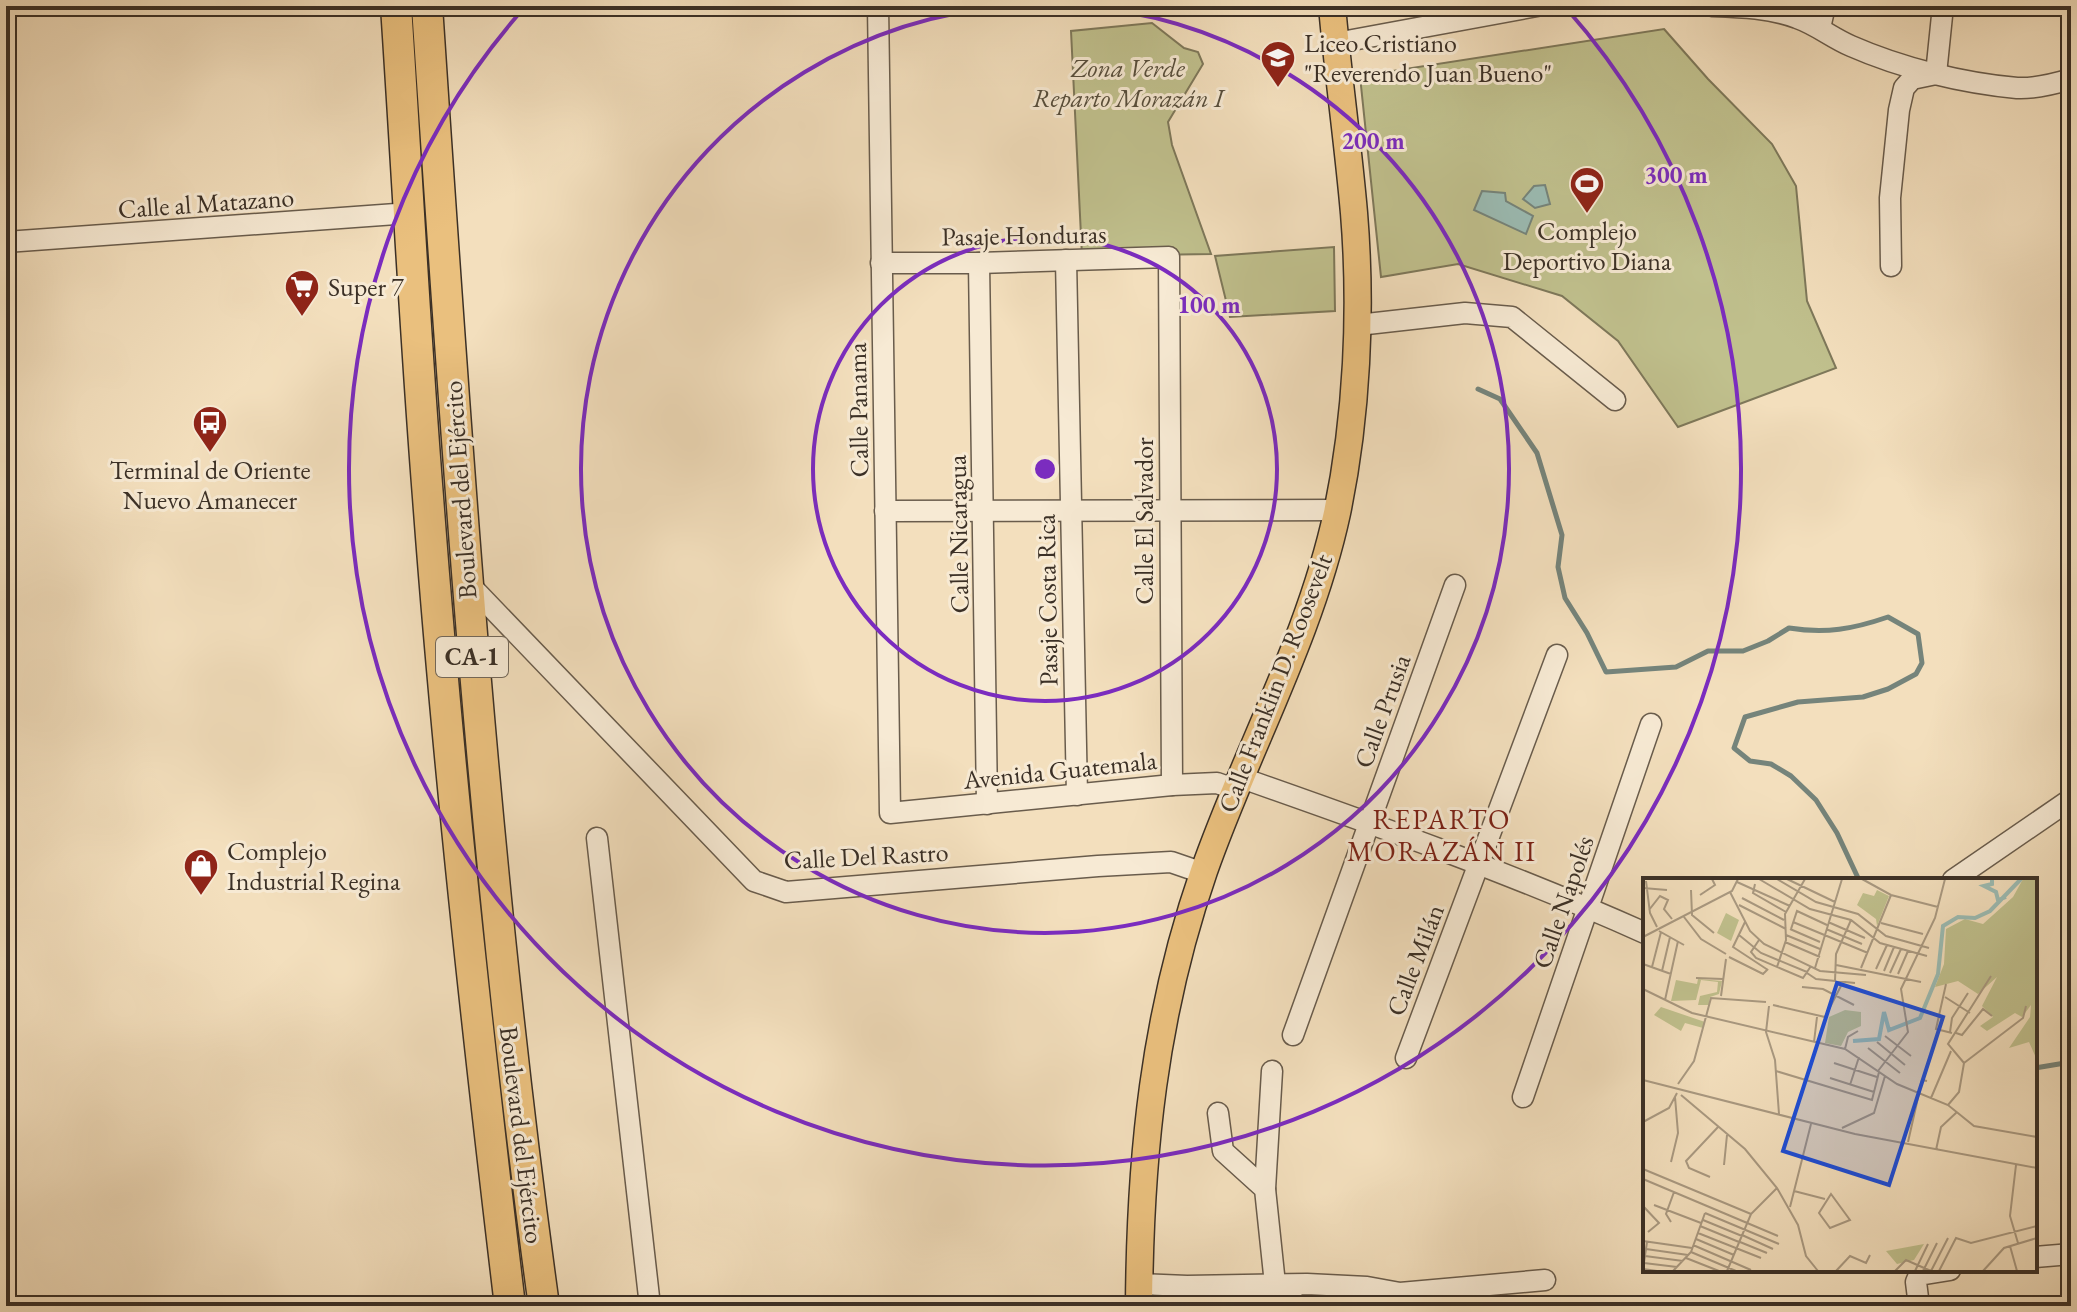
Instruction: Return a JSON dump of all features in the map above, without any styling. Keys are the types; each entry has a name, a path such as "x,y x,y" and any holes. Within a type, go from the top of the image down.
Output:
{"highway":[{"name":"Boulevard del Ejército","path":"396,6 427,496 449,755 510,1306"},
{"name":"Boulevard del Ejército","path":"427,6 476,704 505,1002 544,1306"},
{"path":"410,213 418,214 426,221 432,236 448,487 451,502 462,524"},
{"path":"446,702 451,717 458,721 468,718 476,704"},
{"path":"449,755 461,740 470,742 481,753"}],"main road":[{"name":"Calle Franklin D. Roosevelt","path":"1139,1295 1140,1210 1148,1112 1173,972 1203,873 1312,604 1337,510 1348,446 1358,325 1354,212 1332,6"}],"street":[{"name":"Calle Panama","path":"878,6 890,813"},
{"path":"1335,40 1347,41 1495,10 1537,6"},
{"path":"1712,6 1762,10 1795,17 1847,45 1887,61 1936,74 2018,88 2071,79"},
{"path":"1820,28 1825,6"},
{"path":"1936,74 1943,6"},
{"path":"1891,266 1890,198 1904,88 1912,79 1936,74"},
{"name":"Calle al Matazano","path":"6,242 410,213"},
{"name":"Pasaje Honduras","path":"881,263 1169,257"},
{"name":"Calle El Salvador","path":"1169,257 1172,785"},
{"name":"Pasaje Costa Rica","path":"1066,260 1077,795"},
{"name":"Calle Nicaragua","path":"979,263 987,804"},
{"path":"1358,325 1465,313 1512,317 1615,400"},
{"path":"885,511 1337,510"},
{"name":"Calle Del Rastro","path":"466,580 754,881 786,892 1171,862 1203,873"},
{"name":"Calle Prusia","path":"1293,1035 1455,585"},
{"name":"Calle Milán","path":"1406,1058 1557,655"},
{"name":"Calle Napolés","path":"1523,1097 1651,724"},
{"name":"Avenida Guatemala","path":"890,813 1172,785 1237,783 1369,822 1643,932"},
{"path":"1956,878 2071,799"},
{"path":"597,838 650,1306"},
{"path":"1272,1071 1265,1189 1275,1284"},
{"path":"1218,1113 1223,1151 1265,1189"},
{"path":"2037,1257 2071,1254"},
{"path":"1919,1306 1916,1282 1919,1275 1938,1272"},
{"path":"1139,1295 1187,1286 1275,1284 1367,1287 1400,1293 1545,1280"},
{"path":"1197,1306 1294,1301 1294,1306"}],"green space":[{"name":"Zona Verde Reparto Morazán I","path":"1152,23 1184,48 1198,52 1203,64 1168,122 1172,145 1211,254 1082,256 1071,31"},
{"name":"Complejo Deportivo Diana","path":"1664,29 1772,144 1796,186 1807,301 1836,368 1678,427 1618,341 1562,296 1458,264 1381,277 1360,76"},
{"path":"1334,247 1335,311 1230,317 1215,256"}],"water":[{"path":"1545,185 1550,204 1535,208 1523,199 1534,186"},
{"path":"1482,191 1505,193 1506,201 1533,216 1526,234 1474,210"}],"waterway":[{"path":"1478,389 1500,399 1537,453 1562,535 1558,567 1565,598 1606,672 1676,667 1708,651 1743,651 1789,628 1839,629 1888,617 1918,634 1922,663 1916,674 1888,689 1863,697 1798,702 1745,717 1734,748 1750,761 1771,764 1791,776 1816,800 1837,833 1858,878"},
{"path":"2037,1068 2071,1062"}],"place":[{"name":"Liceo Cristiano \"Reverendo Juan Bueno\"","path":"1278,89"},
{"name":"Complejo Deportivo Diana","path":"1587,215"},
{"name":"Super 7","path":"302,318"},
{"name":"Terminal de Oriente Nuevo Amanecer","path":"210,454"},
{"name":"Complejo Industrial Regina","path":"201,897"}],"district":[{"name":"REPARTO MORAZÁN II","path":"1442,835"}]}
